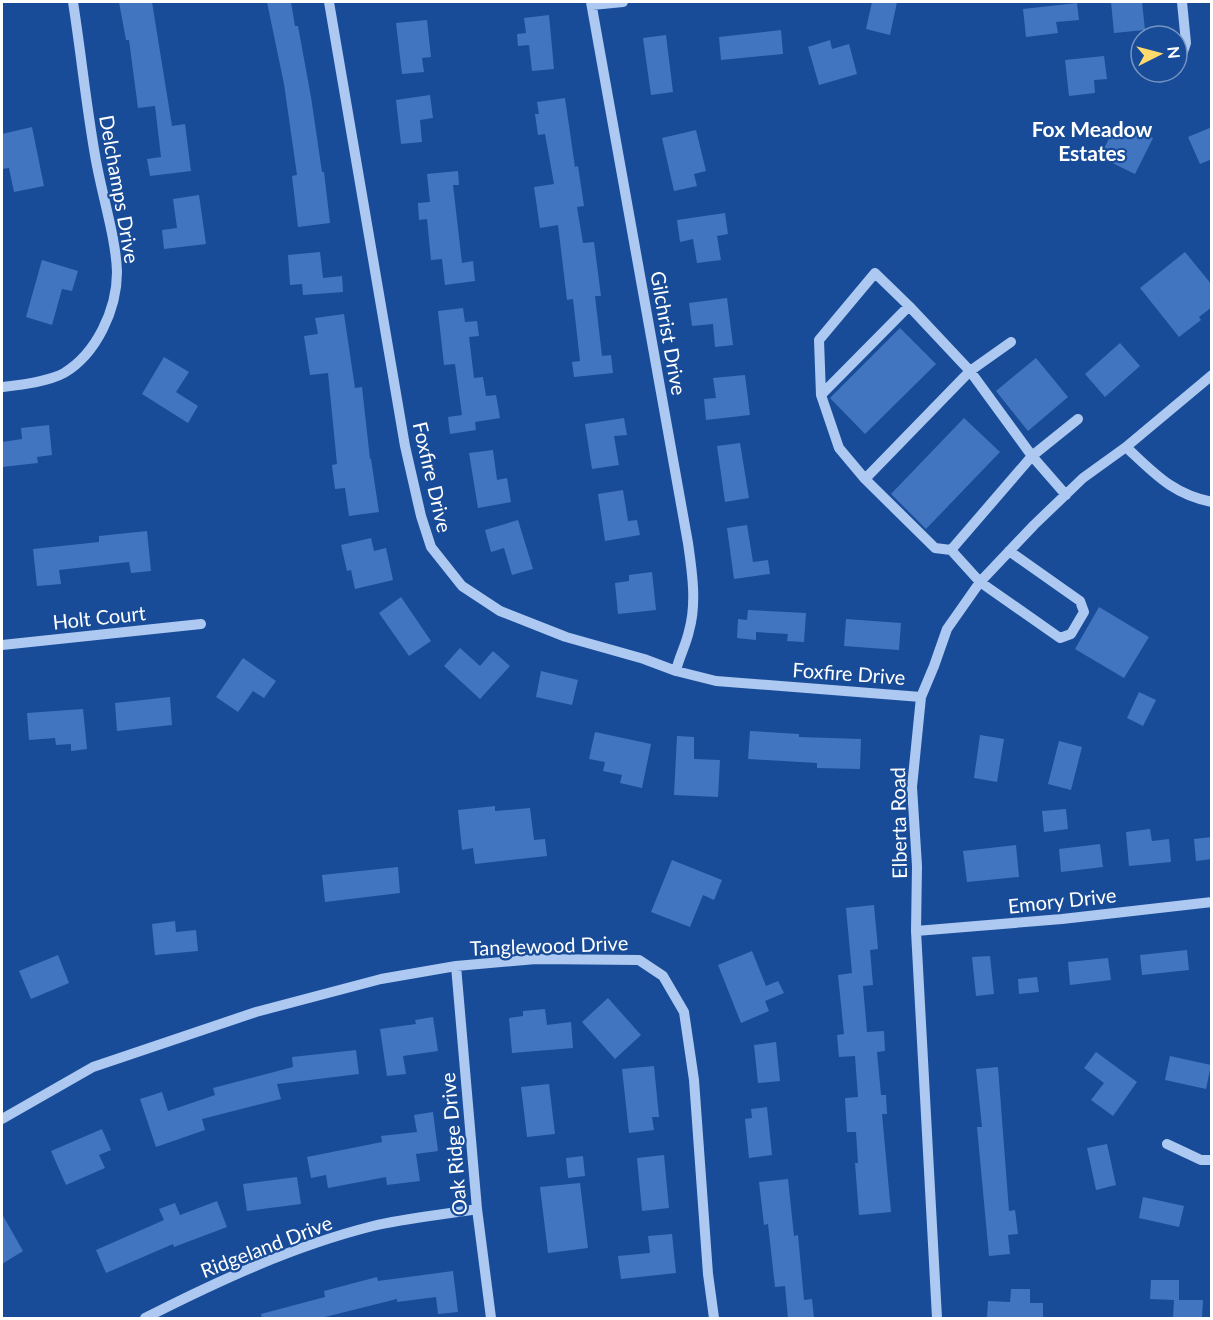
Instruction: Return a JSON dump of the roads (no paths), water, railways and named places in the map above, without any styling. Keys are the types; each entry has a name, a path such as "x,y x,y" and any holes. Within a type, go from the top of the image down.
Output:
{"street":[{"name":"Delchamps Drive","path":"2,387 61,374 81,362 98,338 108,317 114,295 117,272 115,256 95,156 74,2"},
{"name":"Foxfire Drive","path":"329,2 405,446 421,516 431,547 462,586 500,611 566,637 716,681 921,697"},
{"path":"591,3 623,2"},
{"path":"1182,2 1184,24"},
{"name":"Gilchrist Drive","path":"591,3 693,578 690,631 681,651 676,671"},
{"path":"1009,551 1080,601 1084,612 1071,634 1060,638 980,582 951,550 935,548 865,479 839,448 821,395 819,340 875,273 970,371 1032,456 1066,495"},
{"path":"821,395 909,306"},
{"path":"865,479 970,371 1011,342"},
{"name":"Elberta Road","path":"938,1318 915,931 917,866 912,787 921,697 947,629 980,582 1083,478 1126,447 1212,375"},
{"path":"951,550 1032,456 1078,419"},
{"path":"1126,447 1161,479 1190,498 1212,502"},
{"name":"Holt Court","path":"2,645 201,624"},
{"name":"Emory Drive","path":"915,931 1062,920 1212,902"},
{"name":"Tanglewood Drive","path":"2,1119 93,1067 256,1012 381,979 456,966 536,959 639,960 663,976 684,1012 694,1080 708,1274 714,1318"},
{"name":"Oak Ridge Drive","path":"456,966 477,1209 491,1318"},
{"path":"1167,1144 1201,1160 1212,1161"},
{"name":"Ridgeland Drive","path":"145,1318 209,1286 297,1249 374,1226 477,1209"}],"district":[{"name":"Fox Meadow Estates","path":"1092,140"}]}
